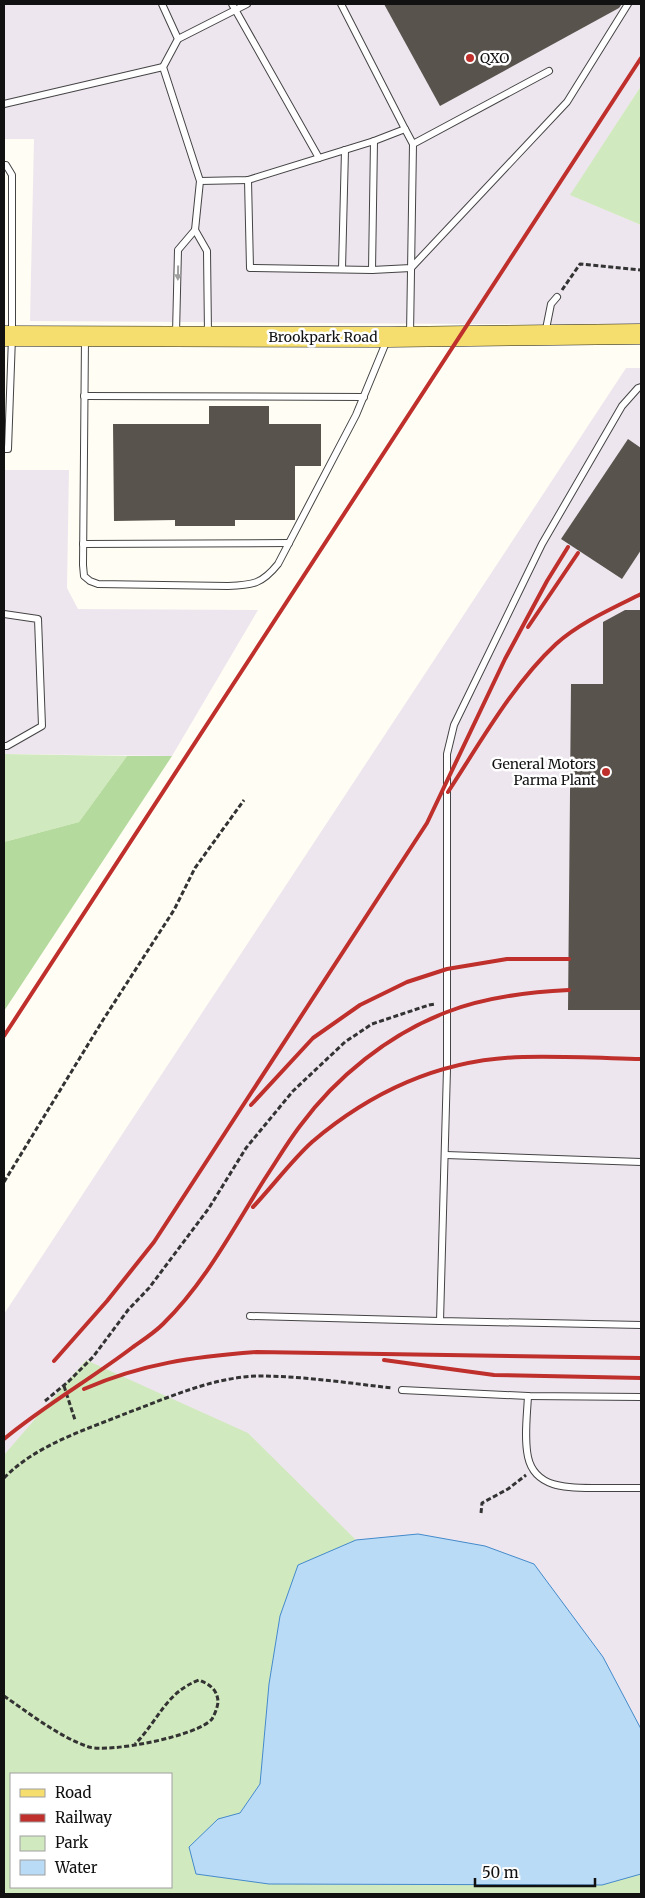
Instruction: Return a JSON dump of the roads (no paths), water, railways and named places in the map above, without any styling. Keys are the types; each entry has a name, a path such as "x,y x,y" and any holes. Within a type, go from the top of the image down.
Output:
{"main road":[{"name":"Brookpark Road","path":"8,337 388,337 641,334"}],"lane":[{"path":"162,4 178,40"},
{"path":"208,337 207,252 195,230 200,181 163,67 178,40 233,7 247,4"},
{"path":"341,4 413,144 410,336"},
{"path":"248,180 250,268 372,270 411,268 567,102 628,4"},
{"path":"233,7 319,158"},
{"path":"4,104 163,67"},
{"path":"413,144 549,71"},
{"path":"200,181 248,180 374,141 405,129"},
{"path":"372,270 374,141"},
{"path":"342,269 345,150"},
{"path":"4,165 6,165 12,175 12,267 8,337 8,449 4,449"},
{"path":"176,336 178,250 195,230"},
{"path":"4,267 12,267"},
{"path":"544,335 552,304 557,297"},
{"path":"85,337 82,570 84,576 98,584 249,586 269,576 278,564 364,397 388,337"},
{"path":"440,1321 446,1155 446,754 454,725 542,544 622,406 641,387"},
{"path":"84,396 364,397"},
{"path":"83,544 289,543"},
{"path":"4,614 38,619 42,726 4,746"},
{"path":"446,1155 641,1162"},
{"path":"250,1316 641,1325"},
{"path":"402,1390 528,1396 641,1397"},
{"path":"528,1396 526,1447 533,1469 548,1483 566,1488 641,1488"}],"water":[{"path":"418,1534 485,1546 534,1564 603,1657 641,1729 641,1874 602,1885 269,1884 196,1874 189,1847 218,1819 240,1813 260,1784 269,1684 280,1616 298,1565 356,1540"}],"railway":[{"path":"4,1036 641,58"},
{"path":"54,1361 107,1301 154,1242 427,823 505,659 547,581 568,547"},
{"path":"528,627 578,553"},
{"path":"448,792 511,695 540,660 575,629 641,594"},
{"path":"251,1105 313,1038 360,1005 407,982 447,969 507,959 569,959"},
{"path":"4,1439 163,1324 205,1273 300,1126 330,1091 365,1059 405,1032 447,1012 507,996 569,990"},
{"path":"253,1207 312,1142 359,1107 410,1081 437,1071 493,1059 523,1057 641,1059"},
{"path":"84,1389 148,1367 211,1356 257,1352 641,1358"},
{"path":"384,1360 494,1375 641,1378"}],"place":[{"name":"QXO","path":"470,58"},
{"name":"General Motors Parma Plant","path":"606,772"}]}
